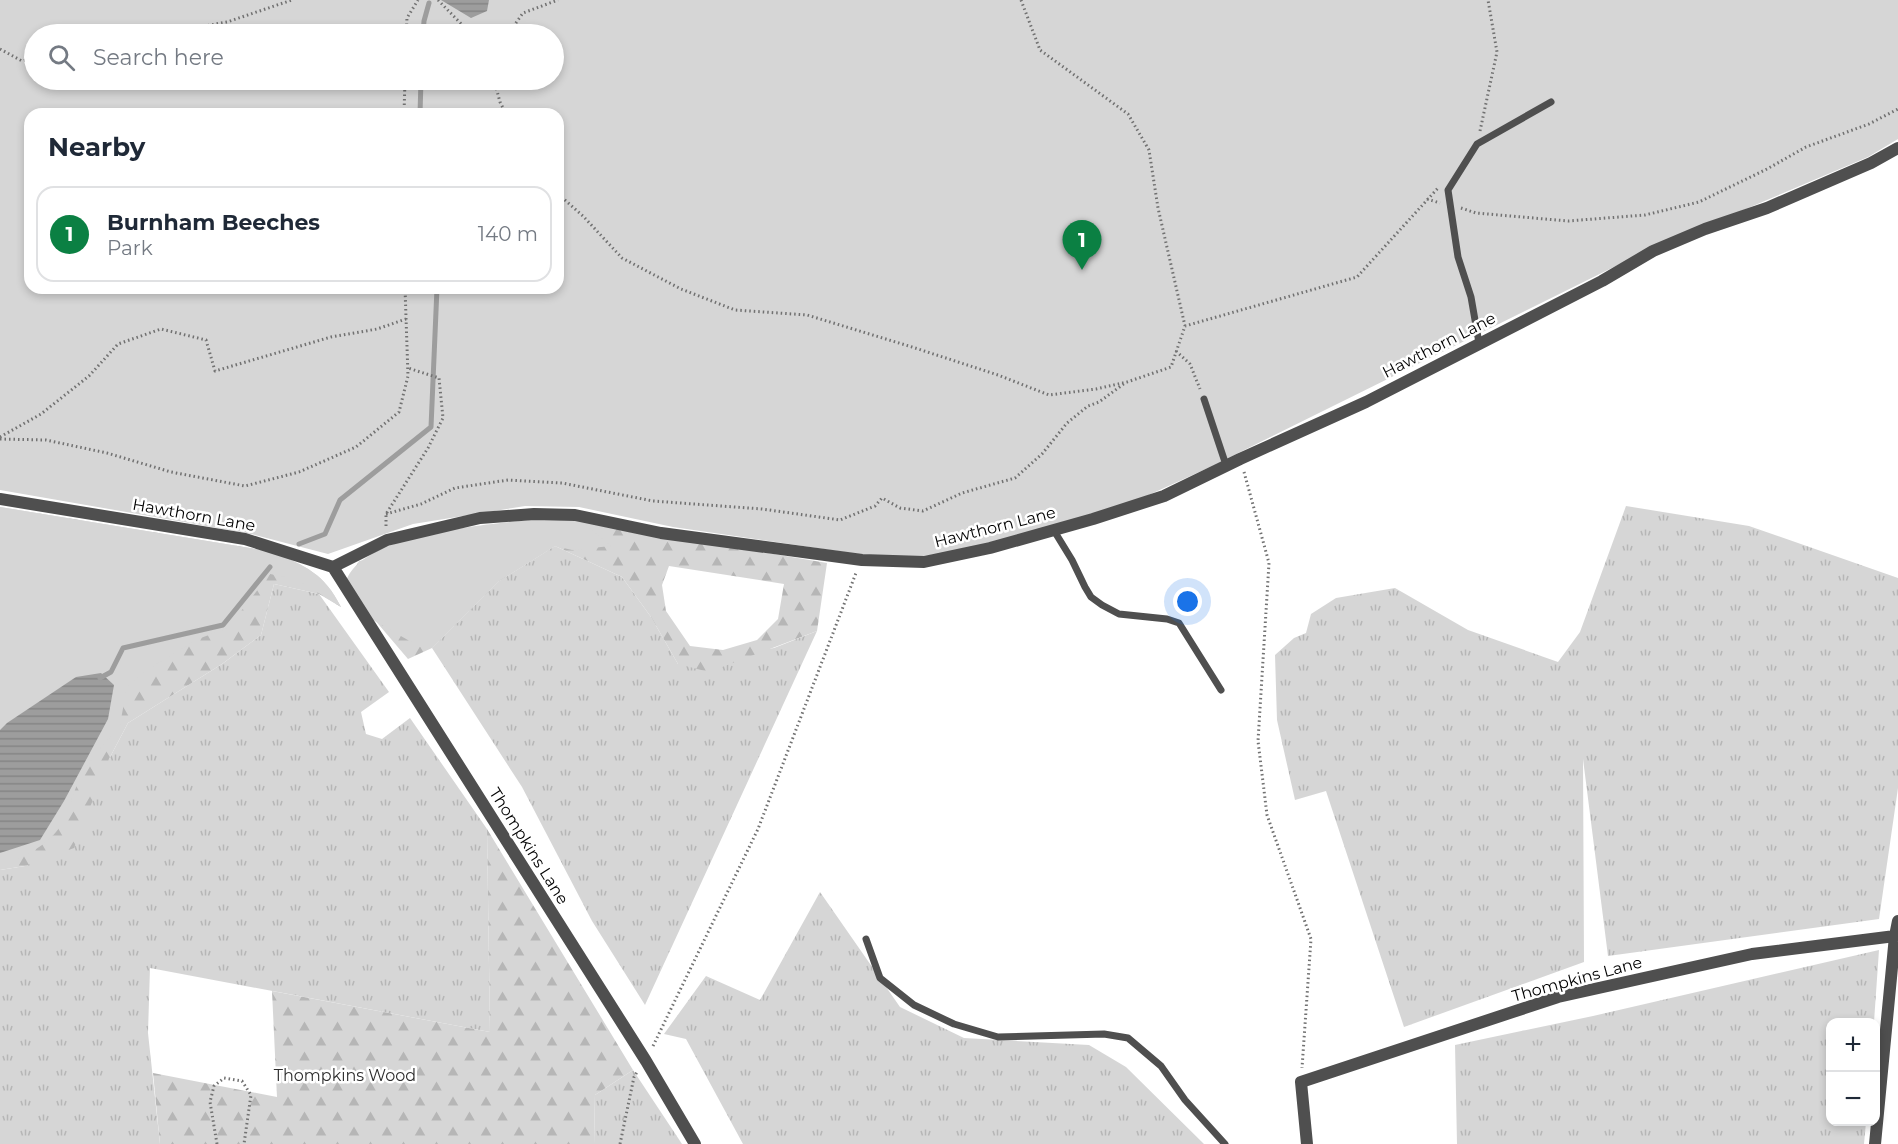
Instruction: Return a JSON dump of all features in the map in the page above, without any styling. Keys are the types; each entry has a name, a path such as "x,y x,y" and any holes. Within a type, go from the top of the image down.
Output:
{"street":[{"name":"Hawthorn Lane","path":"0,499 245,538 333,567 387,540 480,518 534,514 576,515 661,533 862,560 924,562 990,548 1164,496 1226,465 1366,402 1602,280 1653,251 1705,229 1767,208 1871,163 1898,148"},
{"name":"Thompkins Lane","path":"333,567 646,1061 695,1144"},
{"path":"1875,1144 1898,921"},
{"name":"Thompkins Lane","path":"1301,1082 1558,997 1752,954 1895,936"},
{"path":"1301,1082 1307,1144"}],"lane":[{"path":"1479,343 1471,297 1458,257 1448,190 1477,144 1551,102"},
{"path":"1204,399 1226,465"},
{"path":"1053,529 1091,597 1119,614 1167,619 1179,623 1221,690"},
{"path":"866,939 880,978 914,1005 954,1024 998,1037 1104,1034 1128,1038 1161,1066 1185,1100 1226,1144"}],"path":[{"path":"216,24 292,0"},
{"path":"407,24 407,18 418,0"},
{"path":"438,0 461,24"},
{"path":"515,24 523,13 558,0"},
{"path":"564,199 622,258 681,289 735,310 807,315 923,350 1049,394 1096,389 1171,367 1185,326 1158,208 1149,150 1128,114 1040,50 1021,0"},
{"path":"1477,144 1497,52 1488,0"},
{"path":"0,49 24,60"},
{"path":"404,108 405,90"},
{"path":"497,90 503,108"},
{"path":"1427,199 1476,213 1568,221 1645,216 1699,202 1806,147 1869,124 1898,109"},
{"path":"1185,326 1357,277 1442,183"},
{"path":"0,438 46,440 107,453 171,472 245,486 299,472 356,447 399,412 408,376 405,294"},
{"path":"0,438 41,414 89,376 118,344 161,329 207,340 215,371 331,337 377,329 406,319"},
{"path":"1176,351 1190,364 1204,399"},
{"path":"387,540 386,514 428,448 443,418 439,378 408,368"},
{"path":"386,514 421,504 455,488 508,480 562,483 653,501 762,509 840,520 874,506 882,498 900,508 923,511 962,493 1015,478 1042,454 1067,423 1088,406 1099,402 1126,382"},
{"path":"1240,459 1269,562 1258,741 1267,815 1311,939 1301,1082"},
{"path":"646,1061 758,829 862,560"},
{"path":"217,1144 210,1102 214,1086 224,1077 242,1081 251,1095 243,1144"},
{"path":"620,1144 633,1077"}],"green space":[{"path":"0,0 1898,0 1898,139 1868,157 1642,253 1208,468 1131,503 947,555 898,557 858,554 673,527 579,507 525,506 413,524 328,554 247,533 0,490"},
{"path":"1626,506 1749,526 1898,578 1898,788 1879,919 1608,956 1583,759 1584,962 1404,1027 1326,791 1295,800 1277,720 1275,655 1294,638 1306,633 1311,614 1336,598 1395,588 1468,630 1558,662 1580,632"},
{"path":"0,507 274,552 313,572 328,586 341,607 319,594 274,584 261,635 222,664 128,723 109,759 74,848 25,866 0,870"},
{"path":"0,507 274,552 313,572 328,586 341,607 296,579 270,574 228,628 198,639 145,671 127,687 119,730 101,747 85,770 60,827 37,848 0,866"},
{"path":"539,519 581,521 611,546 572,550 555,546 499,581 432,648 420,647 373,620 345,585 355,567 374,553 399,542 461,528"},
{"path":"581,521 827,563 817,631 709,672 678,664 651,617 622,577 555,546 499,581 432,648 408,659 345,585 359,561","holes":["669,566 784,584 778,619 757,640 723,650 690,646 666,611 662,585"]},
{"path":"555,546 622,577 651,617 678,664 774,648 817,631 645,1005 592,921 522,787 432,648 499,581"},
{"path":"274,584 319,594 389,692 361,712 366,734 382,739 410,718 487,829 490,1032 150,968 148,1033 160,1144 0,1144 0,870 25,866 109,759 128,723 222,664 261,635"},
{"name":"Thompkins Wood","path":"487,829 633,1070 595,1095 594,1144 160,1144 153,1073 277,1097 272,991 490,1032"},
{"path":"820,892 900,1007 964,1038 1089,1045 1126,1067 1204,1144 743,1144 686,1039 664,1034 706,976 760,1000"},
{"path":"1879,950 1874,1018 1826,1018 1826,1126 1866,1126 1864,1144 1457,1144 1455,1045 1593,1016"},
{"path":"633,1070 682,1144 594,1144 595,1095"}],"shaded area":[{"path":"441,0 489,0 487,11 471,18"},
{"path":"101,673 114,685 108,719 64,801 40,840 0,853 0,730 76,677"}],"waterway":[{"path":"424,24 429,3"},
{"path":"420,108 421,90"},
{"path":"299,544 325,534 340,500 431,427 437,294"},
{"path":"100,678 111,672 123,648 223,625 270,567"}],"place":[{"name":"Burnham Beeches","path":"1082,270"}]}
